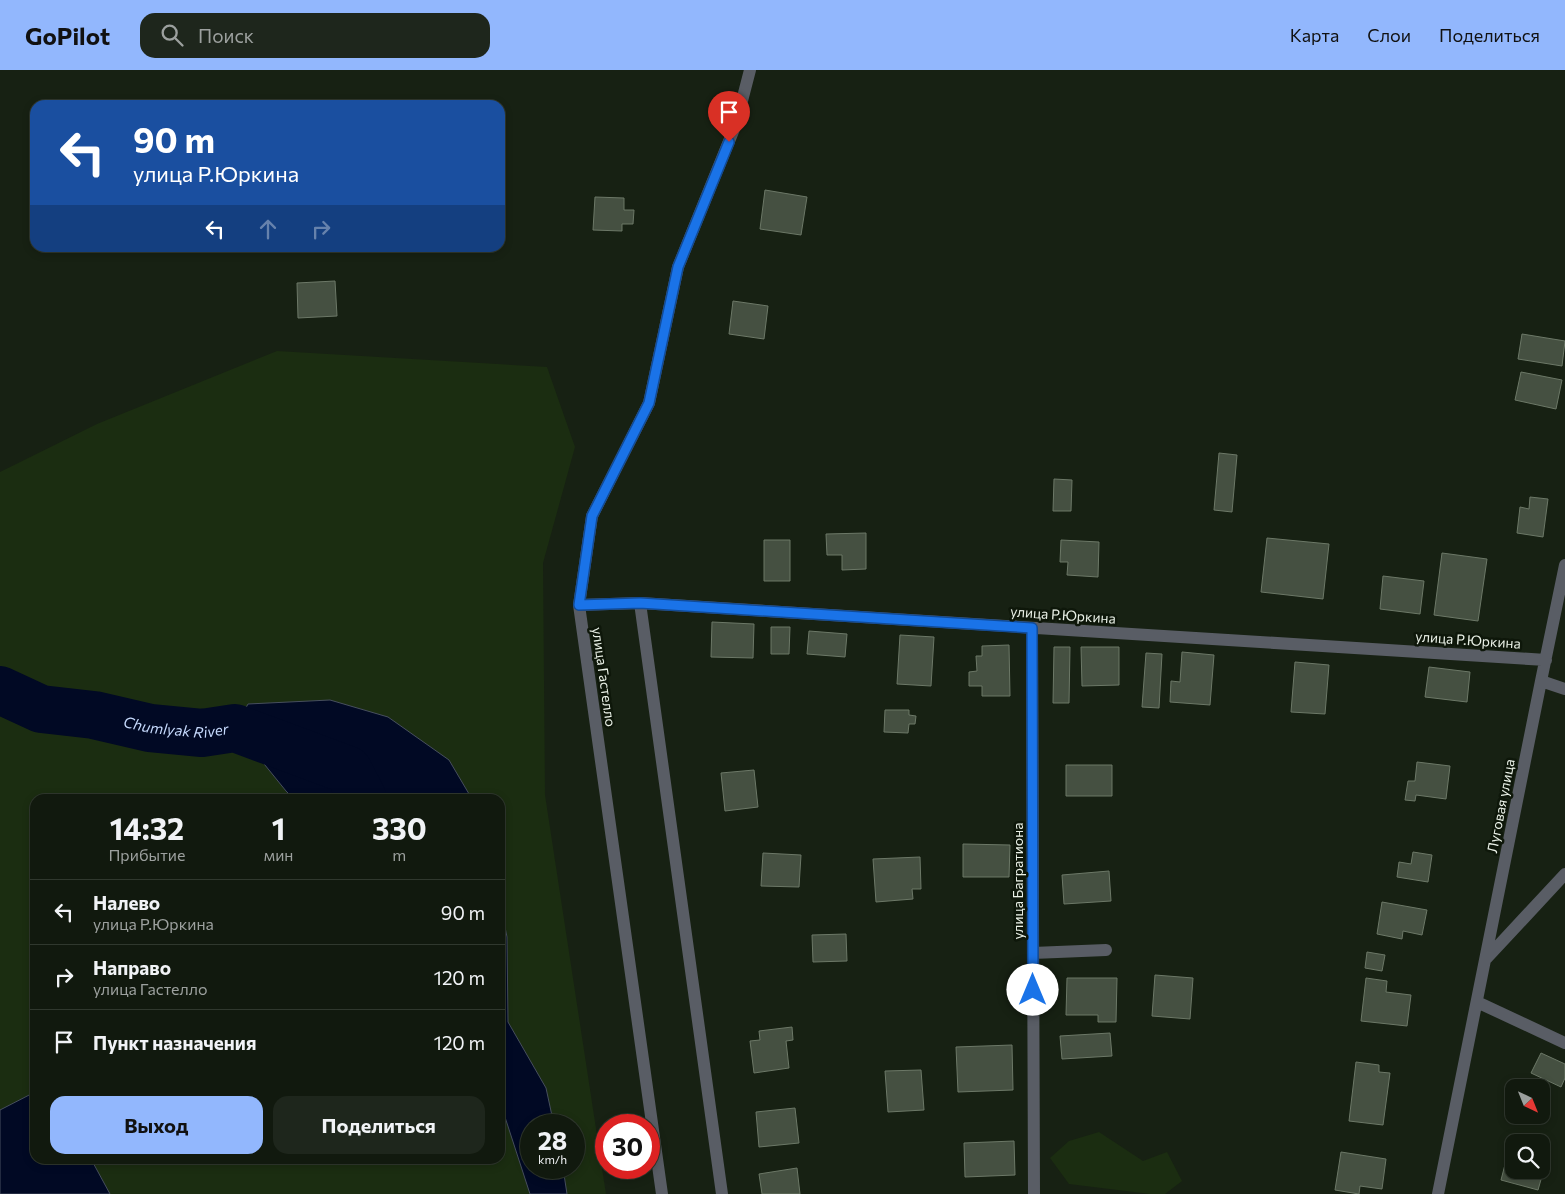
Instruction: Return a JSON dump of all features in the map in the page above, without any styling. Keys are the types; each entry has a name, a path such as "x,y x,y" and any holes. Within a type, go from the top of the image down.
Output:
{"street":[{"name":"улица Гастелло","path":"662,1194 579,605 592,516 649,403 678,267 736,124 750,70"},
{"name":"Луговая улица","path":"1438,1194 1565,565"},
{"name":"улица Р.Юркина","path":"579,605 640,603 1546,660"},
{"path":"640,603 722,1194"},
{"name":"улица Багратиона","path":"1032,628 1034,1194"},
{"path":"1541,681 1565,689"},
{"path":"1485,960 1565,874"},
{"path":"1033,953 1106,950"},
{"path":"1477,1002 1565,1042"}],"green space":[{"path":"277,351 547,367 575,447 543,563 545,795 595,1122 595,1179 604,1179 606,1194 567,1194 565,1179 585,1179 585,1114 552,1114 546,1088 508,1022 507,937 505,927 505,794 469,794 449,760 235,727 289,794 30,794 30,1095 0,1110 0,472 97,424"},
{"path":"505,1117 520,1163 520,1179 525,1179 530,1194 110,1194 94,1164 505,1164"},
{"path":"1099,1132 1143,1161 1167,1152 1182,1181 1165,1194 1150,1194 1069,1184 1050,1158 1069,1141"}],"water":[{"path":"330,700 388,717 449,760 469,794 289,794 235,728 248,704"},
{"path":"505,927 507,937 508,1022 546,1088 552,1114 520,1114 520,1163 505,1117"},
{"path":"30,1095 30,1164 94,1164 110,1194 0,1194 0,1110"},
{"path":"525,1179 565,1179 567,1194 530,1194"}],"building":[{"path":"765,190 807,197 801,235 760,229"},
{"path":"595,197 624,198 624,210 634,210 633,224 622,224 622,231 593,230"},
{"path":"335,281 337,316 298,318 297,283"},
{"path":"733,301 768,306 764,339 729,334"},
{"path":"1522,334 1565,341 1562,366 1518,359"},
{"path":"1521,372 1562,380 1556,409 1515,400"},
{"path":"1219,453 1237,455 1232,512 1214,510"},
{"path":"1054,479 1072,480 1071,511 1053,511"},
{"path":"1530,497 1548,499 1543,537 1517,533 1520,507 1529,509"},
{"path":"866,533 866,569 842,570 842,555 827,555 826,534"},
{"path":"1267,538 1329,544 1323,599 1261,592"},
{"path":"764,540 790,540 790,581 764,581"},
{"path":"1061,540 1099,542 1098,577 1067,575 1068,562 1060,562"},
{"path":"1442,553 1487,559 1478,621 1434,615"},
{"path":"1383,576 1424,581 1420,614 1380,609"},
{"path":"712,622 754,624 753,658 711,657"},
{"path":"771,627 790,627 789,654 771,654"},
{"path":"809,631 847,634 845,657 807,654"},
{"path":"900,635 934,637 931,686 897,684"},
{"path":"1009,645 1010,696 982,696 982,686 969,686 969,672 977,671 976,656 982,656 982,646"},
{"path":"1054,647 1070,647 1069,703 1053,703"},
{"path":"1081,647 1119,647 1119,685 1082,686"},
{"path":"1182,652 1214,655 1210,705 1170,702 1171,681 1180,682"},
{"path":"1146,653 1162,654 1159,708 1142,707"},
{"path":"1295,662 1329,665 1325,714 1291,712"},
{"path":"1429,667 1470,672 1467,702 1425,697"},
{"path":"885,710 909,710 909,715 916,716 915,724 909,724 908,733 884,732"},
{"path":"1417,762 1450,766 1446,799 1416,795 1415,801 1405,800 1408,781 1415,781"},
{"path":"1066,765 1112,765 1112,796 1066,796"},
{"path":"754,770 758,807 725,811 721,773"},
{"path":"963,844 1010,845 1009,877 963,877"},
{"path":"1413,852 1432,855 1428,882 1397,877 1399,862 1411,864"},
{"path":"763,853 801,855 799,887 761,886"},
{"path":"920,857 921,889 912,889 913,899 876,902 873,859"},
{"path":"1109,871 1111,901 1064,904 1062,875"},
{"path":"1382,902 1427,910 1422,935 1403,931 1402,939 1377,934"},
{"path":"846,934 847,961 813,962 812,935"},
{"path":"1367,952 1385,955 1382,971 1365,968"},
{"path":"1155,975 1193,978 1190,1019 1152,1016"},
{"path":"1067,978 1117,978 1116,1022 1098,1022 1098,1015 1066,1015"},
{"path":"1366,978 1387,981 1386,992 1411,995 1407,1026 1361,1021"},
{"path":"792,1027 793,1040 786,1041 789,1068 754,1073 750,1041 760,1040 759,1031"},
{"path":"1110,1033 1112,1056 1062,1059 1060,1036"},
{"path":"1012,1045 1013,1090 958,1092 956,1047"},
{"path":"1541,1053 1565,1064 1565,1078 1561,1087 1550,1082 1550,1079 1544,1079 1531,1073"},
{"path":"1356,1062 1379,1065 1379,1072 1390,1073 1383,1125 1349,1121"},
{"path":"921,1070 924,1110 888,1112 885,1071"},
{"path":"795,1108 799,1143 759,1147 756,1112"},
{"path":"1014,1141 1015,1175 965,1177 964,1143"},
{"path":"1341,1152 1386,1159 1382,1189 1360,1186 1359,1194 1335,1190"},
{"path":"1505,1165 1505,1179 1541,1179 1538,1190 1501,1180"},
{"path":"797,1168 800,1194 762,1194 759,1174"}],"waterway":[{"name":"Chumlyak River","path":"0,690 41,709 94,715 150,728 202,733 235,728 348,770 360,794"}],"route":[{"path":"729,142 678,267 649,403 592,516 579,605 640,603 1032,628 1033,990"}]}
